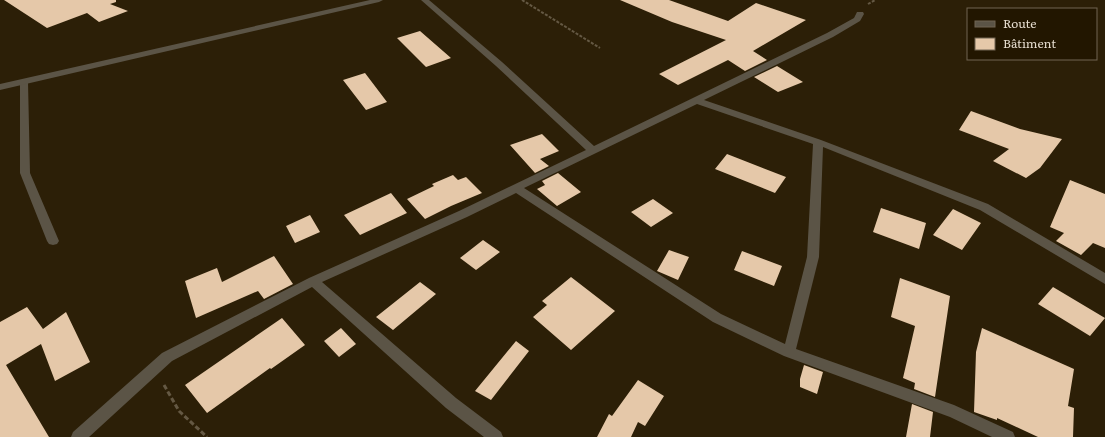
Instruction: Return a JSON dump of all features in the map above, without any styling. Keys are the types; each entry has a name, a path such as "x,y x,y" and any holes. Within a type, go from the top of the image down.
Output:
{"street":[{"path":"0,87 379,0"},
{"path":"425,0 499,64 593,151"},
{"path":"78,437 168,357 313,281 516,188 830,35 857,19 860,14"},
{"path":"24,82 25,173 53,241"},
{"path":"695,100 818,142 984,207 1105,279"},
{"path":"789,352 813,257 818,142"},
{"path":"516,188 717,318 789,352 954,412 1004,436"},
{"path":"313,281 451,403 496,437"}],"path":[{"path":"522,0 600,48"},
{"path":"155,369 179,411 206,437"}],"building":[{"path":"4,0 116,0 116,2 110,4 128,11 99,22 87,13 47,28"},
{"path":"620,0 669,0 728,21 756,3 806,20 753,51 767,60 745,71 728,60 678,85 659,74 726,40 672,22"},
{"path":"420,31 451,58 426,67 397,38"},
{"path":"777,66 803,82 778,92 754,77"},
{"path":"365,73 387,102 366,110 343,80"},
{"path":"971,111 1020,129 1062,139 1040,168 1026,178 993,161 1009,149 959,130"},
{"path":"542,134 559,151 540,159 549,166 535,173 510,145"},
{"path":"727,154 786,177 775,193 715,169"},
{"path":"558,173 581,192 557,206 537,189 545,185 542,181"},
{"path":"453,175 458,180 466,177 482,193 425,219 407,199 434,186 432,184"},
{"path":"1070,180 1105,194 1105,248 1093,243 1081,255 1056,241 1064,233 1050,227"},
{"path":"391,193 407,213 360,235 344,215"},
{"path":"653,199 673,213 651,227 631,212"},
{"path":"881,208 926,223 919,249 873,232"},
{"path":"953,209 981,223 962,250 933,235"},
{"path":"310,215 320,232 295,243 286,226"},
{"path":"483,240 500,252 476,270 460,258"},
{"path":"669,250 689,257 678,280 657,271"},
{"path":"742,251 782,266 774,286 734,270"},
{"path":"274,256 293,284 264,299 258,291 196,318 185,281 217,268 222,282"},
{"path":"571,277 615,311 571,350 533,317 547,305 542,301"},
{"path":"900,278 950,296 935,397 914,389 915,383 903,378 915,326 891,317"},
{"path":"420,282 436,294 393,330 376,317"},
{"path":"1053,287 1105,318 1090,336 1038,304"},
{"path":"27,307 43,329 66,312 90,362 55,381 41,344 6,365 49,437 0,437 0,322"},
{"path":"282,318 305,345 207,413 185,385"},
{"path":"341,328 356,344 339,357 324,341"},
{"path":"982,328 1074,369 1068,406 1074,408 1073,437 1038,437 997,418 997,420 974,412 976,352"},
{"path":"516,341 529,351 491,400 475,391"},
{"path":"804,365 823,372 817,394 800,387 800,379"},
{"path":"638,380 664,396 645,426 638,422 631,437 597,437 609,414 612,416"},
{"path":"912,404 933,412 930,437 906,437"}]}
